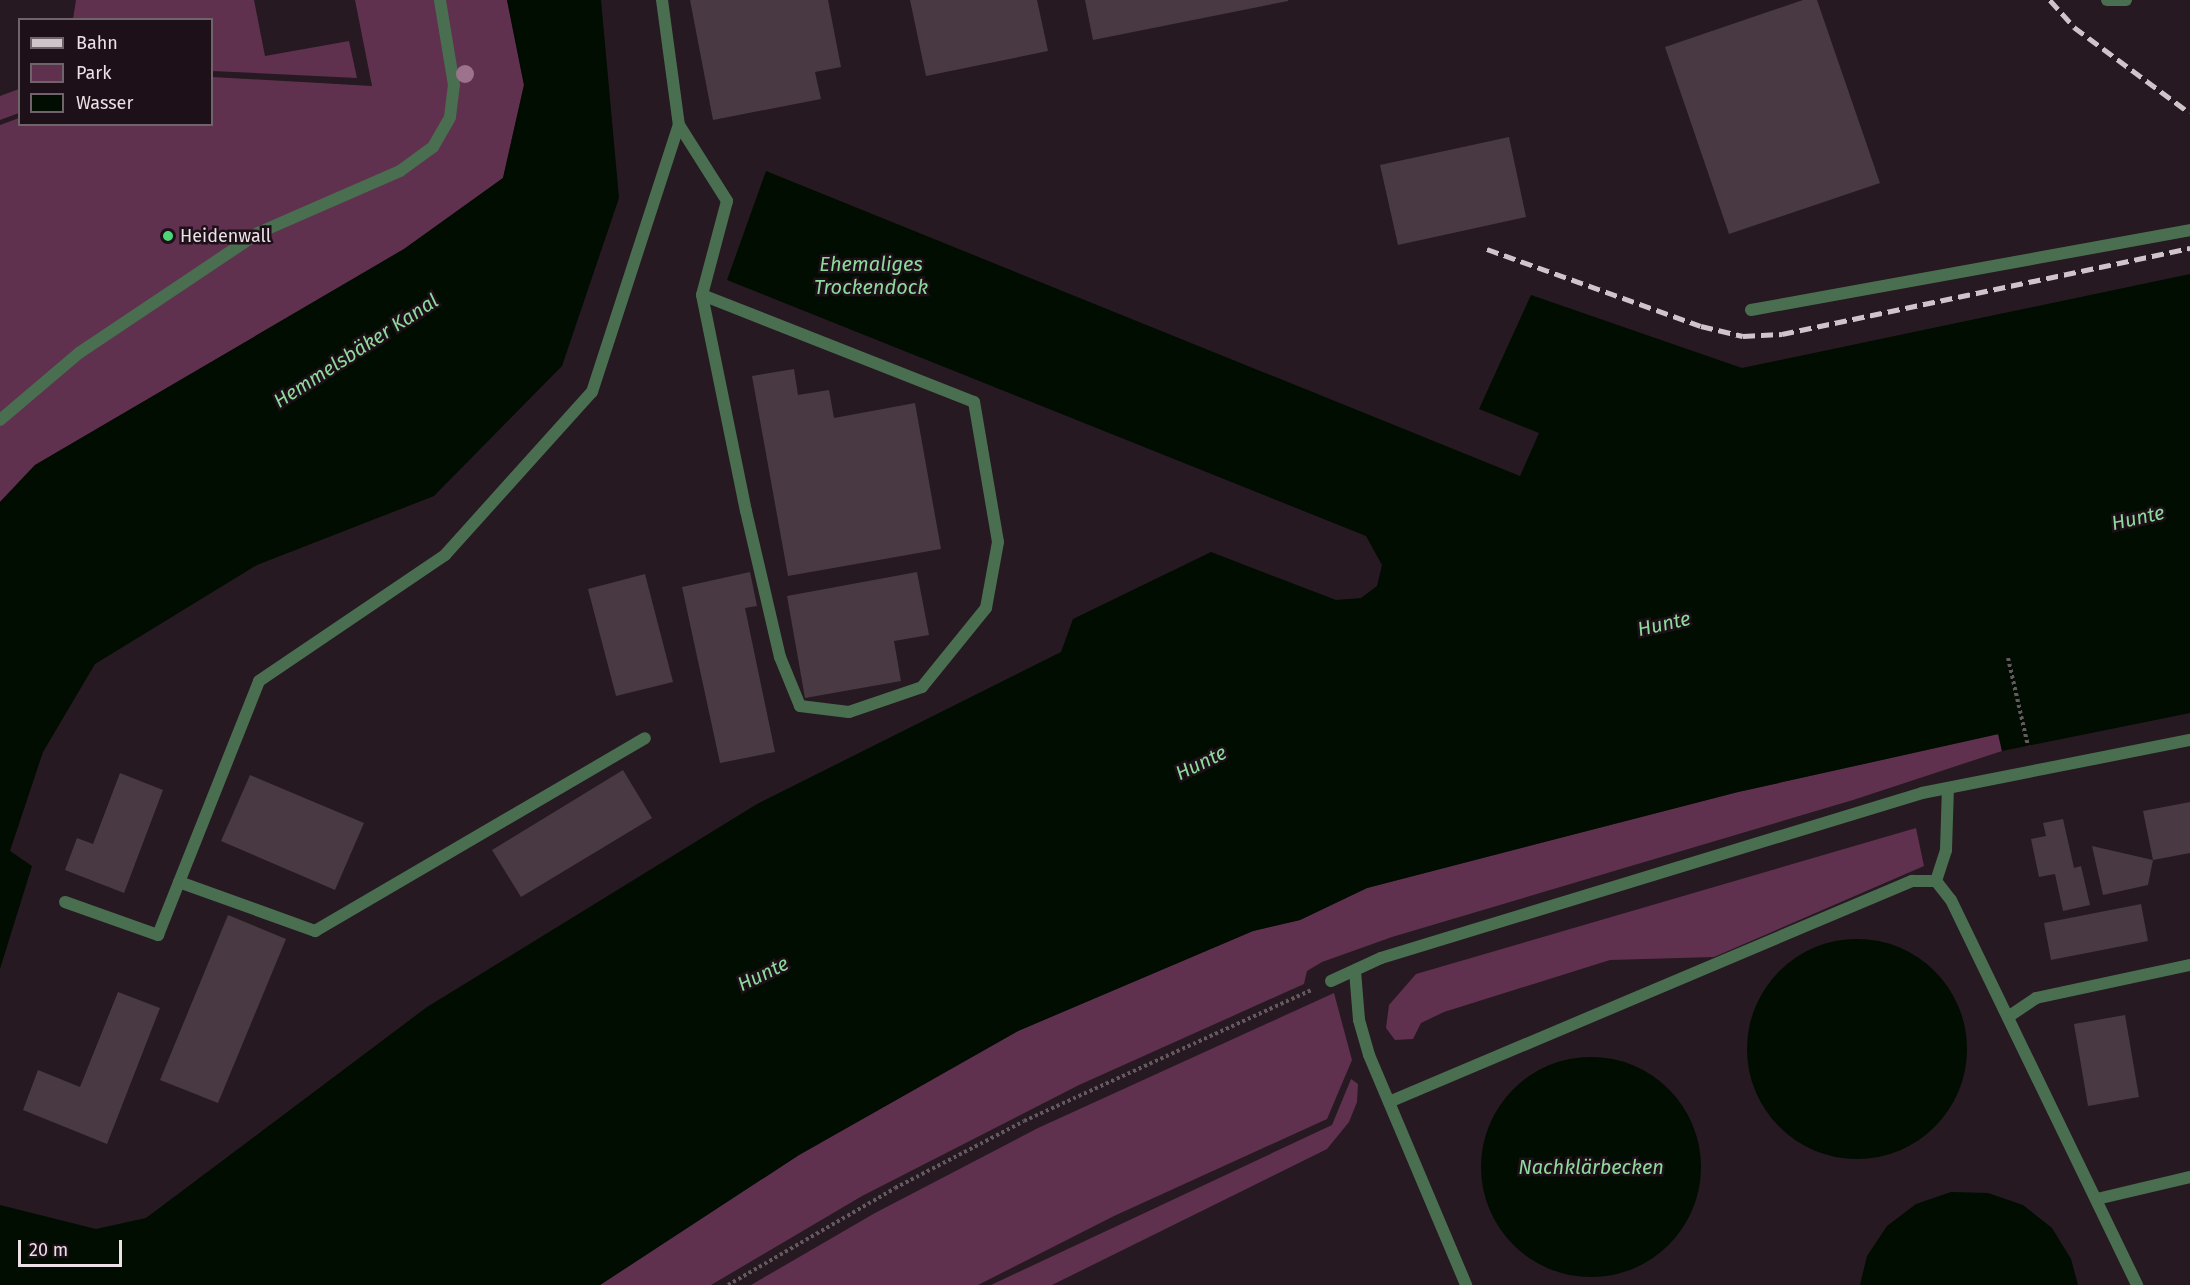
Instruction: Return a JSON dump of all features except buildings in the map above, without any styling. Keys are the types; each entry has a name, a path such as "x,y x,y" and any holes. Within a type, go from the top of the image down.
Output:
{"lane":[{"path":"0,420 79,354 258,233 399,171 433,147 450,117 454,85 440,0"},
{"path":"662,0 679,125 727,201 702,295 772,623 800,706 849,712 922,687 986,608 998,542 974,402 702,295"},
{"path":"2107,0 2126,0"},
{"path":"65,902 158,935 260,681 445,555 592,392 679,125"},
{"path":"1751,310 2190,230"},
{"path":"179,882 315,931 645,738"},
{"path":"1331,981 1381,958 1948,788 2190,740"},
{"path":"1936,881 1946,850 1948,788"},
{"path":"1389,1102 1912,881 1936,881"},
{"path":"1936,881 1951,900 2137,1285"},
{"path":"2008,1017 2036,998 2190,964"},
{"path":"1354,971 1359,1020 1369,1055 1466,1285"},
{"path":"2097,1199 2190,1177"}],"path":[{"path":"2008,658 2028,747"},
{"path":"728,1285 886,1193 1024,1121 1331,981"}],"green space":[{"path":"76,0 254,0 265,56 349,41 357,78 213,71 213,18 73,18"},
{"path":"355,0 507,0 524,85 503,178 404,249 35,465 0,502 0,125 18,118 18,126 213,126 213,77 372,86"},
{"path":"18,89 18,113 0,120 0,96"},
{"path":"1999,734 2002,751 1853,800 1392,937 1322,962 1307,971 1304,984 1079,1085 862,1196 711,1285 600,1285 799,1155 1018,1031 1253,931 1300,920 1367,888 1738,792"},
{"path":"1916,828 1924,866 1714,957 1610,960 1444,1012 1421,1023 1413,1039 1395,1040 1386,1028 1389,1005 1416,974"},
{"path":"1334,993 1352,1060 1327,1119 1114,1216 978,1285 751,1285 875,1213 1038,1128"},
{"path":"1351,1079 1358,1084 1357,1102 1349,1122 1327,1149 1052,1285 991,1285 1332,1125"}],"water":[{"name":"Hemmelsbäker Kanal","path":"507,0 601,0 619,198 562,366 434,496 257,565 95,664 43,752 10,851 32,866 0,969 0,502 35,465 404,249 503,178 524,85"},
{"path":"766,171 1520,476 1539,433 1479,409 1531,295 1742,368 2190,274 2190,713 2002,751 1998,734 1738,792 1367,888 1300,920 1253,931 1018,1031 799,1155 600,1285 0,1285 0,1205 96,1229 146,1218 427,1007 757,804 1061,652 1073,619 1211,552 1336,600 1361,598 1377,586 1382,565 1366,536 727,280"},
{"path":"1846,939 1868,939 1899,947 1918,957 1935,971 1949,988 1959,1007 1965,1027 1967,1049 1965,1071 1959,1091 1949,1110 1935,1127 1918,1141 1889,1155 1868,1159 1846,1159 1825,1155 1805,1146 1787,1134 1772,1119 1751,1081 1747,1060 1747,1038 1751,1017 1760,997 1772,979 1787,964 1825,943"},
{"name":"Nachklärbecken","path":"1580,1057 1602,1057 1633,1065 1652,1075 1669,1089 1683,1106 1693,1125 1699,1145 1701,1167 1699,1189 1693,1209 1683,1228 1669,1245 1652,1259 1623,1273 1602,1277 1580,1277 1559,1273 1539,1264 1521,1252 1506,1237 1485,1199 1481,1178 1481,1156 1485,1135 1494,1115 1506,1097 1521,1082 1559,1061"},
{"path":"1951,1192 1988,1193 2023,1205 2052,1228 2071,1259 2078,1285 1860,1285 1867,1256 1887,1226 1916,1204"}],"railway":[{"path":"2050,0 2074,27 2190,113"},
{"path":"1487,249 1701,326 1743,336 1782,334 2190,248"}],"place":[{"name":"Heidenwall","path":"168,236"}],"water label":[{"name":"Ehemaliges Trockendock","path":"871,276"},
{"name":"Hunte","path":"2138,518"},
{"name":"Hunte","path":"1664,624"},
{"name":"Hunte","path":"1201,763"},
{"name":"Hunte","path":"763,974"}]}
